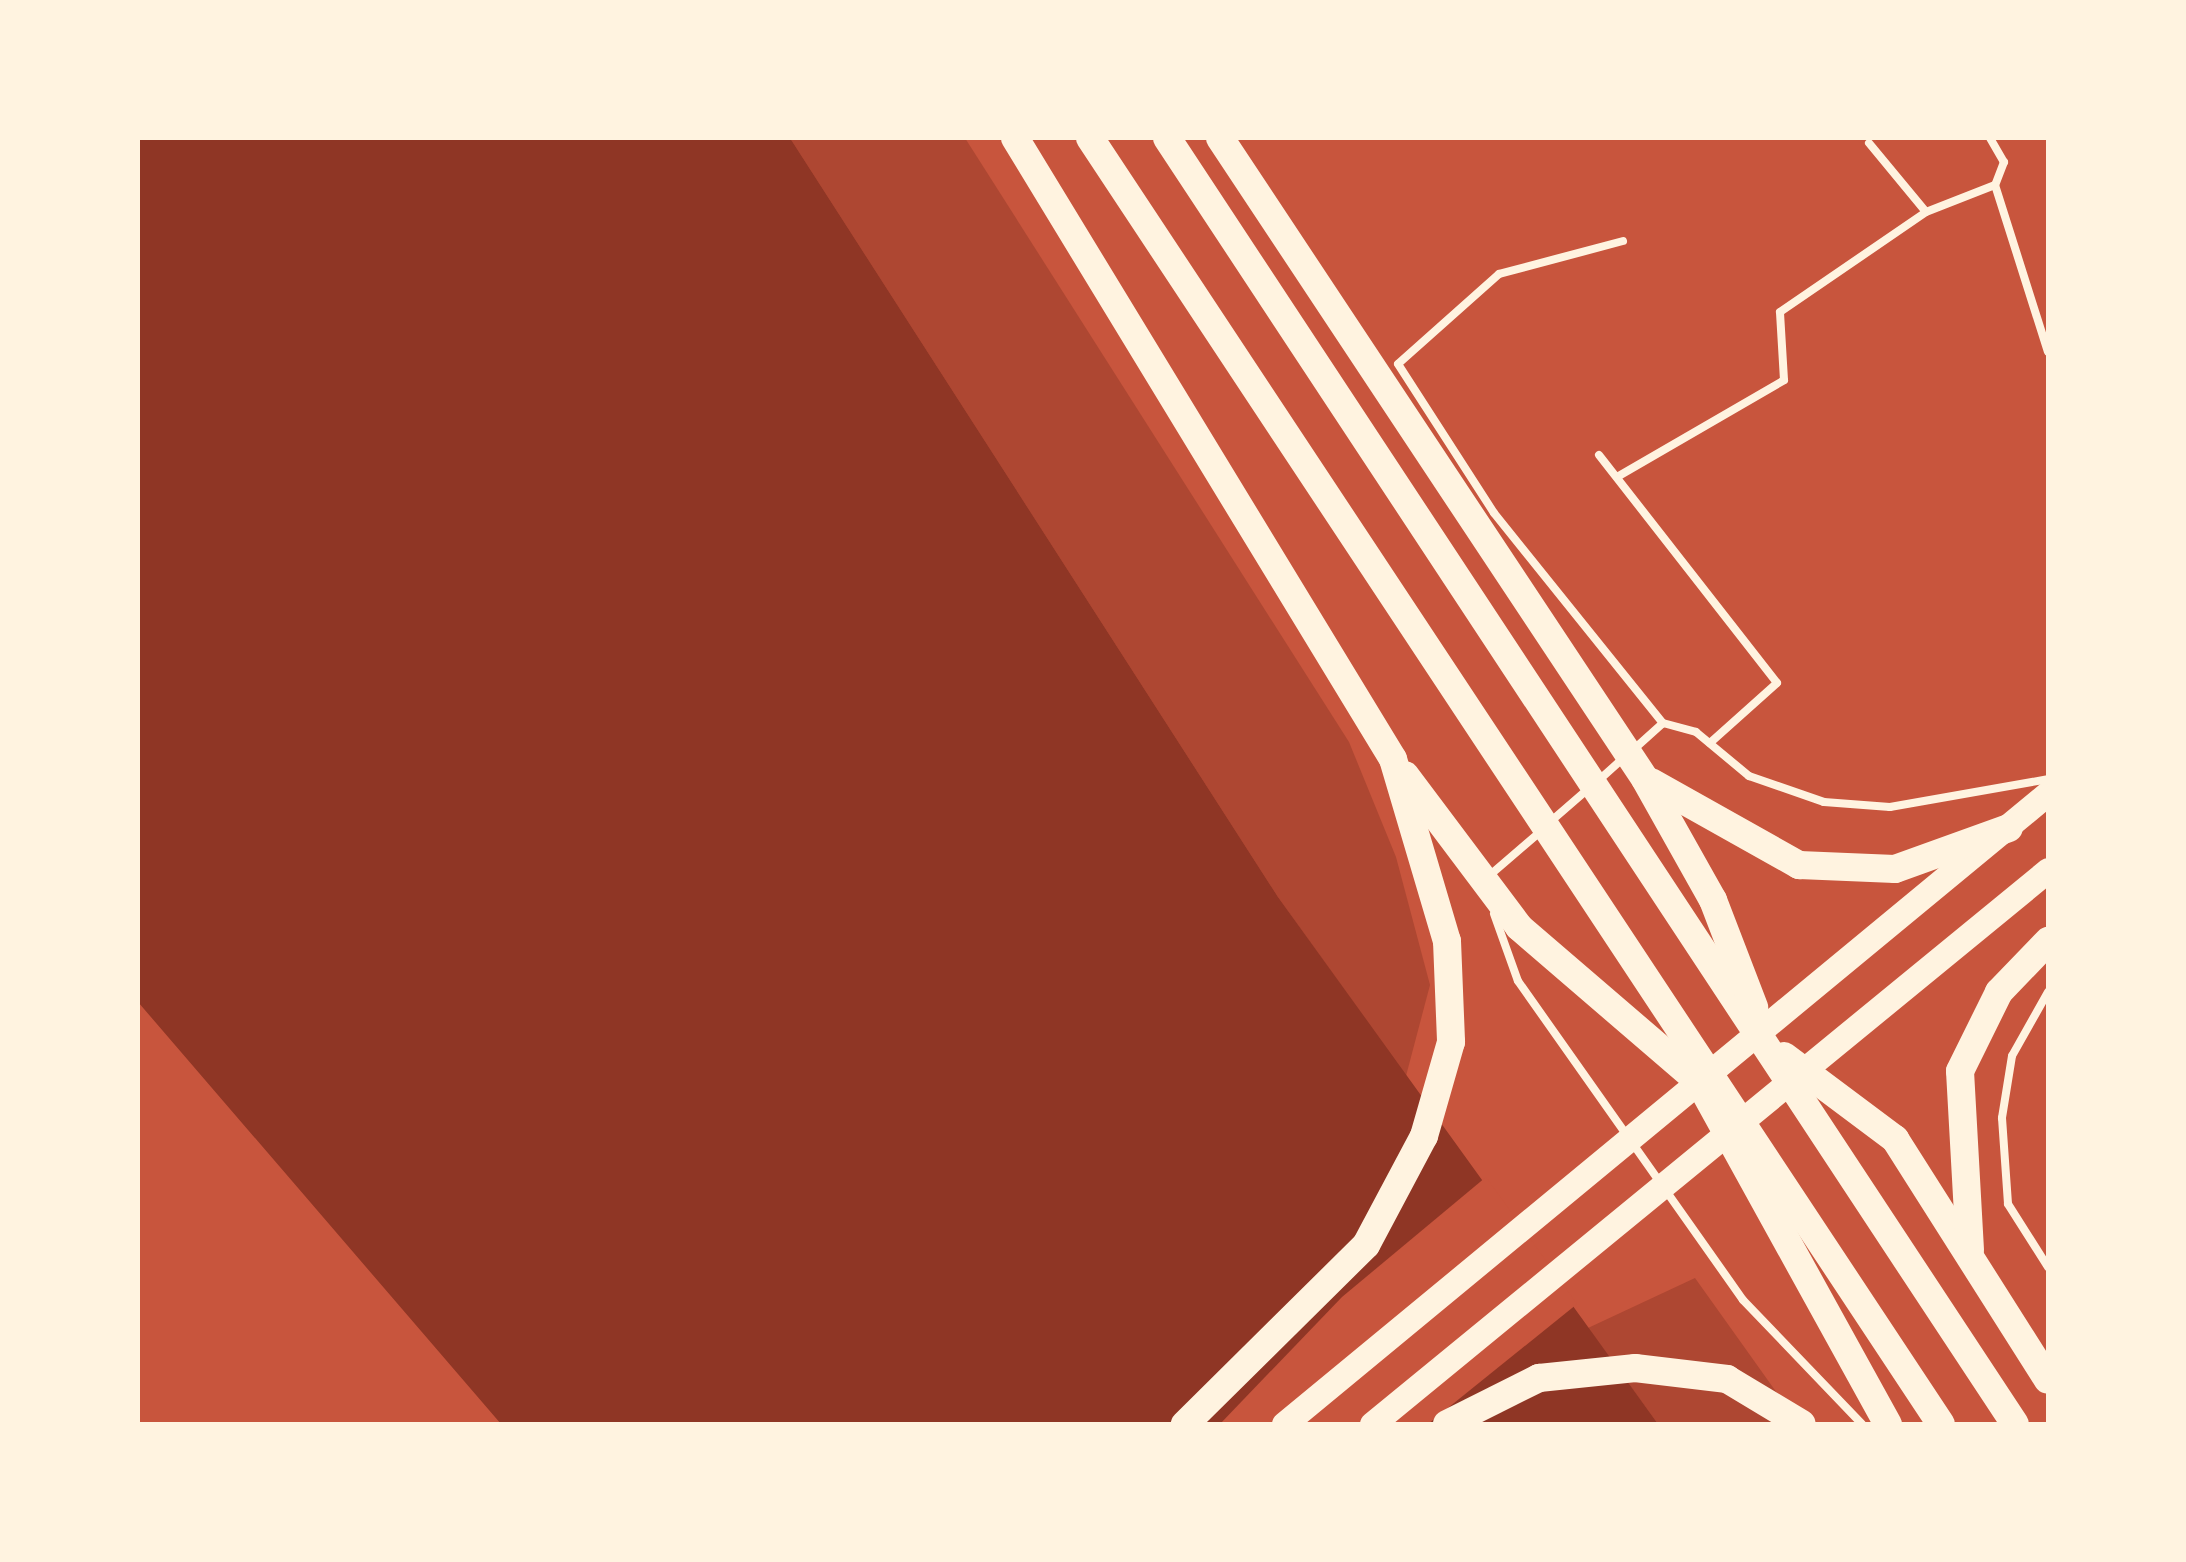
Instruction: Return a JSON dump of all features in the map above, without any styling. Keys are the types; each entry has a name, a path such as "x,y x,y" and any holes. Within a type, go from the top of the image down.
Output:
{"highway":[{"path":"1016,138 1393,758 1519,927 1699,1082 1888,1424"},
{"path":"1090,138 1941,1424"},
{"path":"1167,138 2015,1424"},
{"path":"1220,138 1645,779 1713,900 1764,1032 1800,1076 1895,1139 2048,1380"},
{"path":"1185,1424 1366,1245 1424,1136 1451,1042 1447,941 1393,758"},
{"path":"1645,779 1799,865 1895,868 2009,828"},
{"path":"1970,1256 1960,1071 1999,992 2048,941"},
{"path":"1448,1424 1539,1378 1635,1368 1727,1379 1802,1424"}],"main road":[{"path":"1284,1424 1656,1116 1764,1032 2048,793"},
{"path":"1372,1424 1728,1137 2048,870"}],"lane":[{"path":"1990,138 2004,162 1995,185 2048,352"},
{"path":"1869,142 1926,212"},
{"path":"1617,477 1784,380 1780,312 1926,212 1995,185"},
{"path":"1623,242 1500,274 1398,364 1494,512 1663,723 1710,743 1749,776 1824,802 1890,807 2048,779"},
{"path":"1599,454 1777,682 1710,743"},
{"path":"1663,723 1483,882 1518,981 1743,1300 1862,1424"},
{"path":"2048,992 2012,1056 2002,1118 2008,1204 2048,1266"}],"shaded area":[{"path":"138,138 790,138 1278,897 1658,1424 501,1424 138,1002"},
{"path":"790,138 965,138 1349,742 1396,857 1430,985 1406,1076 1278,897"},
{"path":"1695,1278 1799,1424 1658,1424 1588,1328"}],"pier":[{"path":"1486,1177 1577,1304 1428,1424 1220,1424 1342,1297"}]}
